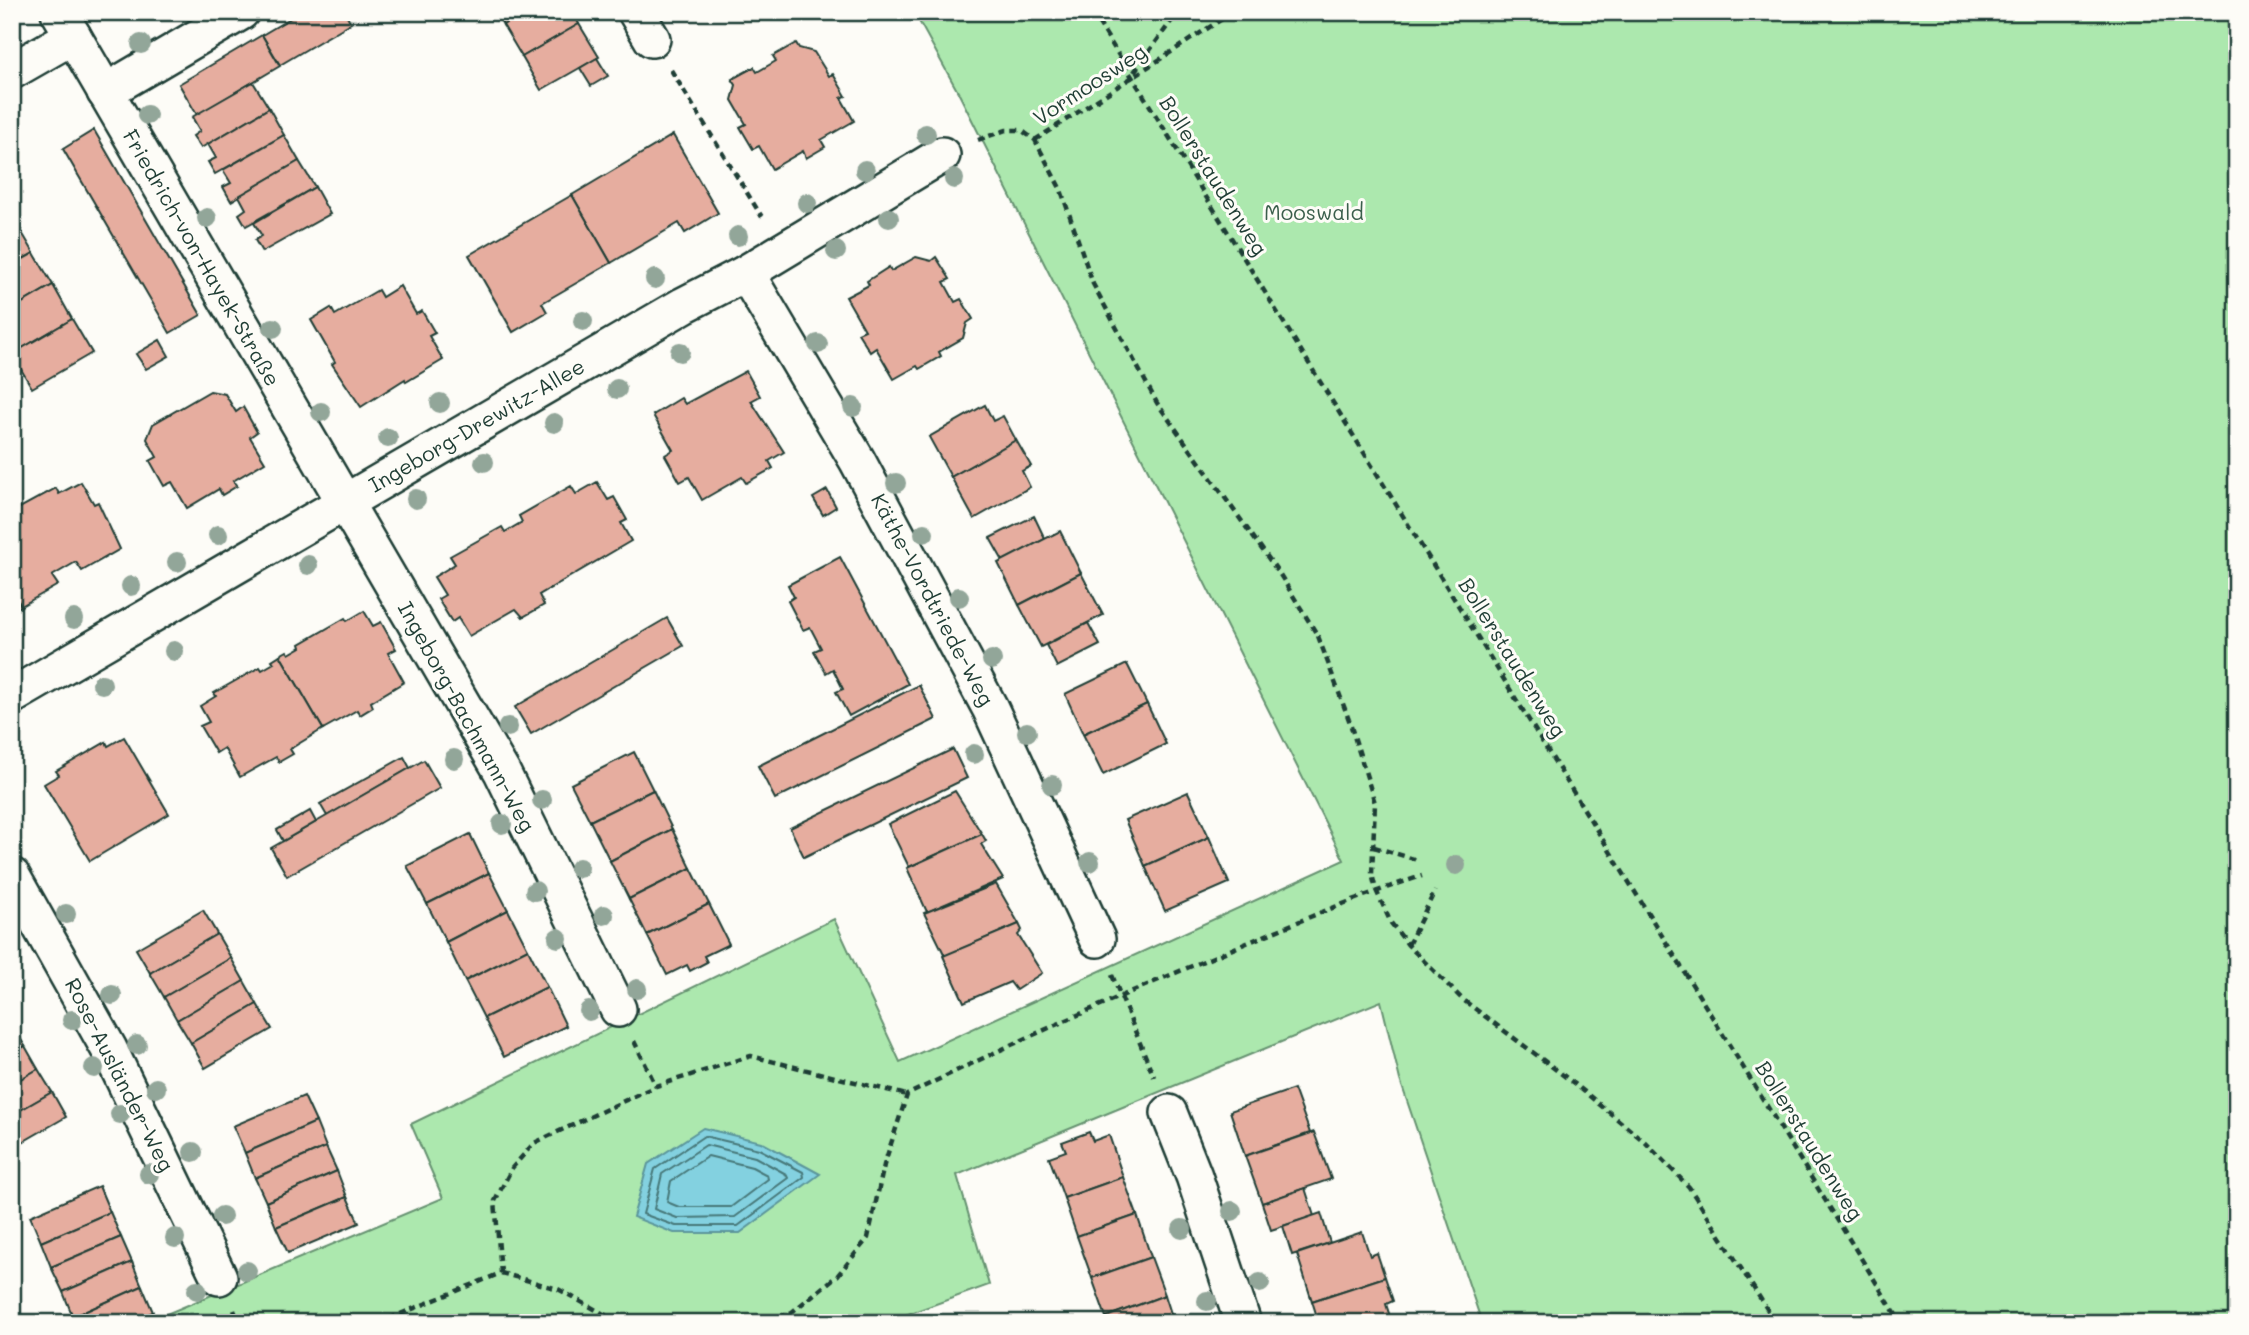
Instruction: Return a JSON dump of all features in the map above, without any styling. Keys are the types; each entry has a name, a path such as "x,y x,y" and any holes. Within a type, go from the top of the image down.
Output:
{"street":[{"path":"105,92 241,12"},
{"path":"12,71 66,24"},
{"name":"Friedrich-von-Hayek-Straße","path":"66,24 344,504"},
{"name":"Ingeborg-Drewitz-Allee","path":"12,696 684,305 746,273 942,155"},
{"name":"Käthe-Vordtriede-Weg","path":"746,273 857,460 990,708 1097,939"},
{"name":"Ingeborg-Bachmann-Weg","path":"344,504 502,772 618,1009"},
{"name":"Rose-Ausländer-Weg","path":"12,876 109,1049 219,1277"},
{"path":"1169,1113 1194,1176 1243,1323"}],"path":[{"name":"Bollerstaudenweg","path":"1092,12 1410,523 1901,1323"},
{"path":"1131,76 1178,12"},
{"name":"Vormoosweg","path":"1035,139 1233,12"},
{"path":"644,26 782,251"},
{"path":"942,155 1006,130 1021,130 1035,139 1060,190 1093,284 1157,403 1279,573 1318,636 1349,720 1375,803 1372,874 1391,923 1408,945 1462,999 1575,1084 1645,1142 1689,1187 1776,1323"},
{"path":"1374,847 1418,860"},
{"path":"500,1273 495,1201 512,1168 534,1143 656,1086 751,1056 907,1095 993,1052 1121,996 1376,890 1422,876"},
{"path":"1408,945 1435,891"},
{"path":"1097,939 1169,1113"},
{"path":"618,1009 656,1086"},
{"path":"768,1323 792,1312 838,1276 868,1238 884,1165 907,1095"},
{"path":"378,1323 500,1273 558,1289 620,1323"}],"green space":[{"name":"Mooswald","path":"914,12 2237,12 2237,1323 1482,1323 1400,1080 1381,1001 957,1175 989,1285 883,1323 512,1323 509,1315 487,1323 145,1323 443,1198 411,1124 834,919 900,1062 1344,860 958,92"}],"water":[{"path":"703,1128 761,1142 820,1174 740,1233 674,1233 633,1217 648,1164"}],"building":[{"path":"301,12 345,12 351,23 280,65 262,35"},
{"path":"496,12 525,12 503,25"},
{"path":"525,12 573,12 579,24 522,57 503,25"},
{"path":"579,24 599,57 541,90 522,57"},
{"path":"262,35 280,66 197,115 179,84"},
{"path":"796,43 799,48 814,52 829,76 833,74 846,96 841,98 854,121 821,140 825,147 806,158 803,151 772,169 759,146 753,149 740,127 746,124 732,100 736,85 732,79 754,67 757,72 776,61 773,56"},
{"path":"597,58 608,76 591,86 580,68"},
{"path":"253,82 269,108 201,148 193,136 200,131 192,117"},
{"path":"269,108 284,135 215,174 208,162 216,158 208,144"},
{"path":"94,130 201,315 170,333 63,149"},
{"path":"284,135 299,161 231,201 223,187 231,183 223,170"},
{"path":"673,135 718,213 685,233 679,223 611,263 572,195"},
{"path":"299,161 315,187 246,226 239,214 246,209 239,196"},
{"path":"315,187 330,214 262,252 255,240 262,236 254,223"},
{"path":"572,195 611,263 542,303 547,312 513,332 469,255"},
{"path":"14,219 34,253 12,265 12,220"},
{"path":"34,253 53,285 12,309 12,265"},
{"path":"916,257 931,261 936,257 950,279 944,282 955,302 961,299 973,319 967,323 963,338 939,352 941,356 894,379 876,348 870,352 858,333 865,330 846,297 869,285 867,281 889,267 891,271"},
{"path":"53,285 72,319 12,354 12,309"},
{"path":"400,286 416,314 422,311 435,333 429,336 443,360 406,382 405,379 361,407 332,364 335,362 311,320 331,308 335,315 378,290 382,297"},
{"path":"72,319 92,353 32,388 12,354"},
{"path":"160,340 169,356 146,369 136,354"},
{"path":"746,371 760,396 751,401 784,452 769,461 773,468 746,483 742,477 702,500 689,477 680,482 665,455 673,450 653,415 681,398 685,404"},
{"path":"210,391 225,394 236,412 243,407 257,432 250,437 265,462 233,481 237,486 222,495 219,489 187,508 172,482 164,486 150,461 157,457 147,439 153,424"},
{"path":"985,405 993,421 1003,416 1016,440 951,477 929,437"},
{"path":"1016,440 1031,466 1022,471 1030,487 974,519 951,477"},
{"path":"81,482 94,504 98,502 120,549 82,571 76,562 52,576 58,585 21,606 12,591 12,512 56,488 59,494"},
{"path":"597,482 608,500 614,497 627,520 621,523 631,541 539,595 544,605 523,617 516,609 469,636 458,618 452,622 438,599 445,595 434,577 455,564 450,556 502,527 505,532 522,522 519,516 571,486 576,494"},
{"path":"827,490 836,507 823,515 813,498"},
{"path":"1034,516 1045,539 1003,561 990,538"},
{"path":"1060,531 1081,573 1019,605 998,563"},
{"path":"840,557 908,684 849,716 836,692 843,689 833,669 826,673 814,651 821,648 810,627 803,630 788,601 794,597 788,585"},
{"path":"1081,573 1103,615 1041,647 1019,605"},
{"path":"12,591 21,606 12,611"},
{"path":"364,611 373,626 381,622 396,649 388,653 404,682 371,702 373,707 360,715 357,710 323,729 280,655 287,651 289,654 301,647 300,644 345,618 347,621"},
{"path":"667,618 683,646 531,734 515,707"},
{"path":"1088,623 1100,645 1057,667 1046,645"},
{"path":"280,655 323,729 290,749 293,754 279,762 276,757 240,777 224,748 216,753 200,726 209,722 200,706 216,696 214,693 260,667 262,670 274,663 272,660"},
{"path":"1127,664 1147,704 1083,734 1065,694"},
{"path":"919,685 936,719 775,799 758,766"},
{"path":"1147,704 1166,744 1103,775 1083,734"},
{"path":"124,737 169,814 90,861 44,784 59,775 56,771 106,742 108,746"},
{"path":"953,749 967,778 804,857 790,828"},
{"path":"634,752 653,790 590,821 571,784"},
{"path":"404,757 410,768 327,816 320,804"},
{"path":"424,760 440,788 287,876 271,848"},
{"path":"653,790 672,829 610,861 590,821"},
{"path":"955,791 982,834 909,867 888,824"},
{"path":"1188,792 1209,837 1145,866 1125,820"},
{"path":"310,811 316,822 283,841 277,830"},
{"path":"672,829 691,868 629,899 610,861"},
{"path":"470,834 489,873 427,904 407,866"},
{"path":"982,834 986,841 981,844 1003,879 927,912 907,868"},
{"path":"1209,837 1229,883 1165,911 1145,866"},
{"path":"691,868 709,904 647,935 629,899"},
{"path":"489,873 508,910 446,942 427,904"},
{"path":"996,884 1019,924 945,956 924,913"},
{"path":"709,904 729,944 704,956 707,962 690,971 687,965 667,975 647,935"},
{"path":"203,910 217,934 150,973 136,949"},
{"path":"508,910 528,949 465,981 446,942"},
{"path":"1019,924 1022,930 1018,935 1042,973 1016,990 1010,982 964,1002 943,956"},
{"path":"217,934 231,958 164,997 150,973"},
{"path":"528,949 547,987 484,1018 465,981"},
{"path":"231,958 244,981 177,1020 164,997"},
{"path":"244,981 257,1004 191,1043 177,1020"},
{"path":"547,987 566,1026 504,1057 484,1018"},
{"path":"257,1004 272,1029 205,1068 191,1043"},
{"path":"12,1025 25,1046 12,1053"},
{"path":"25,1046 38,1069 12,1084 12,1053"},
{"path":"38,1069 52,1092 12,1115 12,1084"},
{"path":"1294,1089 1310,1133 1245,1156 1230,1111"},
{"path":"52,1092 66,1117 12,1148 12,1115"},
{"path":"304,1096 316,1122 245,1153 233,1126"},
{"path":"316,1122 326,1147 255,1178 245,1153"},
{"path":"1089,1132 1093,1141 1109,1135 1123,1177 1064,1198 1049,1157 1066,1151 1062,1142"},
{"path":"1314,1132 1331,1179 1262,1203 1245,1156"},
{"path":"326,1147 337,1171 266,1202 255,1178"},
{"path":"337,1171 347,1197 276,1227 266,1202"},
{"path":"1123,1177 1137,1215 1077,1236 1064,1198"},
{"path":"99,1186 110,1212 41,1242 30,1216"},
{"path":"1305,1188 1314,1216 1271,1230 1262,1203"},
{"path":"347,1197 359,1223 288,1253 276,1227"},
{"path":"110,1212 121,1237 51,1267 41,1242"},
{"path":"1321,1213 1330,1243 1292,1255 1283,1226"},
{"path":"1137,1215 1151,1257 1092,1278 1077,1236"},
{"path":"1362,1232 1370,1256 1377,1253 1385,1277 1312,1301 1297,1254"},
{"path":"121,1237 132,1262 63,1292 51,1267"},
{"path":"1151,1257 1165,1295 1106,1317 1092,1278"},
{"path":"132,1262 142,1286 73,1317 63,1292"},
{"path":"1385,1277 1393,1301 1386,1304 1392,1323 1319,1323 1312,1301"},
{"path":"142,1286 153,1312 128,1323 76,1323 73,1317"},
{"path":"1165,1295 1174,1323 1108,1323 1106,1317"}]}
